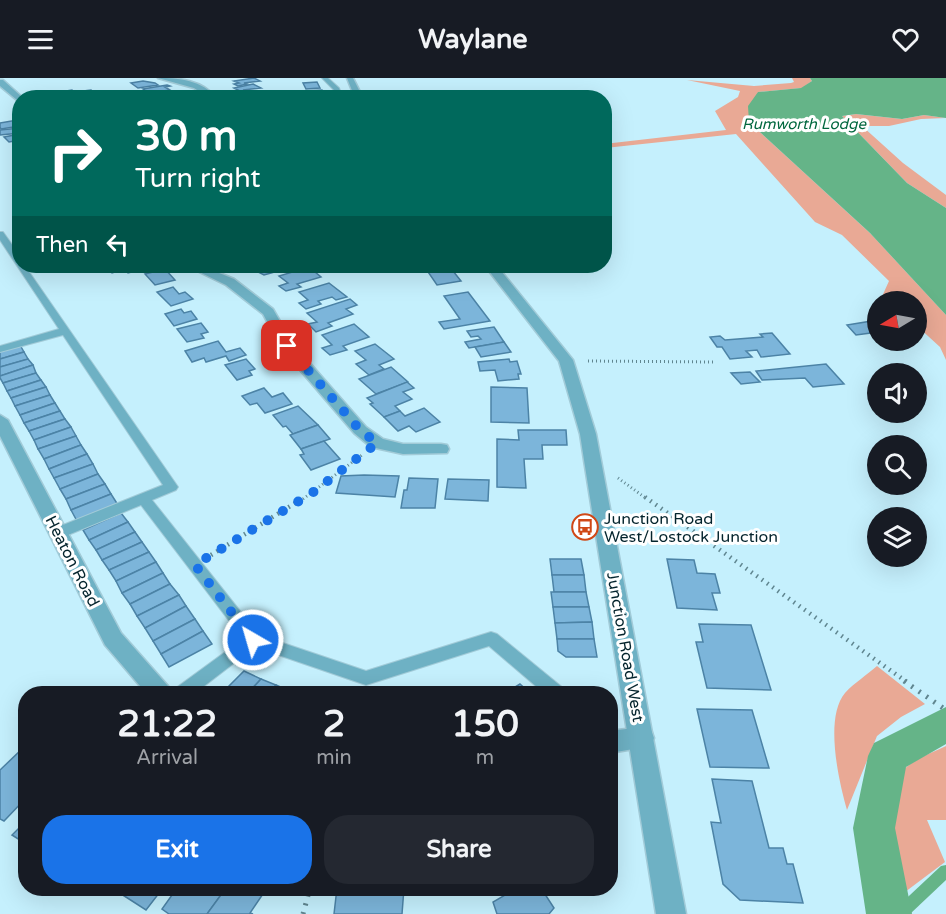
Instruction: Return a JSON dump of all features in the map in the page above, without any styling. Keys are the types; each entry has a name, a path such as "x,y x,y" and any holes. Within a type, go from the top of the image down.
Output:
{"street":[{"path":"161,78 206,90"},
{"path":"185,83 206,78"},
{"path":"0,80 12,91"},
{"path":"209,273 230,282 268,312 287,346 360,430 377,443 403,449 441,449"},
{"name":"Junction Road West","path":"497,273 566,360 582,410 593,460 671,914"},
{"name":"Heaton Road","path":"0,420 113,639 154,686"},
{"path":"618,741 642,738"}],"lane":[{"path":"326,80 350,79"},
{"path":"326,80 337,90"},
{"path":"0,234 12,252"},
{"path":"26,273 171,487 58,533"},
{"path":"0,349 65,331"},
{"path":"143,498 253,640 366,678 491,639 548,686"},
{"path":"191,686 253,640"}],"path":[{"path":"566,360 714,362"},
{"path":"195,565 312,493 377,443"},
{"path":"593,460 946,710"},
{"path":"303,914 308,896"}],"shaded area":[{"path":"792,78 810,78 812,81 802,88 758,92 749,122 871,234 924,291 884,291 889,281 842,235 815,222 736,134 612,147 612,143 726,130 715,111 738,97 740,91 687,80 754,86 794,82"},
{"path":"856,114 902,119 924,115 946,118 921,119 889,126 862,126 903,163 946,195 946,208 907,183 842,116"},
{"path":"927,294 946,315 946,360 940,347 927,335"},
{"path":"877,666 925,704 901,717 877,736 847,810 837,767 835,718 845,693"},
{"path":"946,746 946,820 927,820 945,862 901,895 892,836 892,790 896,779 906,768 918,759"}],"water":[{"name":"Rumworth Lodge","path":"810,78 946,78 946,118 924,115 902,119 856,114 842,116 907,183 946,208 946,315 927,294 927,291 924,291 870,233 749,122 748,106 758,92 801,88 812,81"}],"building":[{"path":"254,78 260,81 238,86 234,84 239,83 234,81"},
{"path":"143,81 158,85 138,88 131,83"},
{"path":"317,82 320,88 306,89 303,83"},
{"path":"253,84 261,88 238,90 234,88"},
{"path":"170,86 165,87 170,90 143,89"},
{"path":"12,121 12,127 1,129 0,123"},
{"path":"12,129 12,134 0,135 0,130"},
{"path":"12,136 12,141 9,142 4,137"},
{"path":"169,273 175,280 155,285 145,274"},
{"path":"289,273 316,273 321,277 297,284 301,287 286,291 279,286 288,283 279,276"},
{"path":"429,273 455,273 461,281 437,285"},
{"path":"329,283 347,297 336,300 332,297 318,301 321,304 306,309 299,303 308,300 299,292"},
{"path":"173,287 179,294 185,292 193,299 171,306 157,292"},
{"path":"468,292 490,321 444,329 439,322 460,319 444,296"},
{"path":"350,299 357,305 346,309 353,314 328,323 332,326 316,332 308,324 317,322 307,313"},
{"path":"181,309 184,313 191,311 197,319 174,326 165,314"},
{"path":"867,322 867,334 856,335 847,325"},
{"path":"201,323 208,332 201,334 204,338 187,342 177,329"},
{"path":"354,324 369,337 343,346 347,350 330,355 322,348 332,345 322,335"},
{"path":"494,327 504,342 469,348 465,342 481,339 478,336 471,337 467,331"},
{"path":"772,333 790,354 761,357 757,350 746,351 752,357 730,359 722,347 717,347 710,337 720,336 725,340 763,337 760,334"},
{"path":"218,341 226,352 240,348 246,355 229,361 226,356 206,362 204,358 192,362 185,351"},
{"path":"504,342 511,352 481,357 475,347"},
{"path":"375,344 394,359 379,365 384,369 369,375 356,364 366,360 355,351"},
{"path":"20,345 24,352 0,359 0,351"},
{"path":"24,352 28,359 0,367 0,359"},
{"path":"28,359 33,365 0,376 0,367"},
{"path":"246,359 255,369 249,371 252,375 237,380 225,365"},
{"path":"509,359 510,362 517,361 521,374 518,374 519,379 498,381 495,370 480,371 478,362"},
{"path":"826,364 844,384 813,387 805,378 762,380 756,371"},
{"path":"33,365 36,373 3,383 0,378 0,376"},
{"path":"391,367 408,382 376,394 359,379"},
{"path":"750,372 760,382 741,384 731,373"},
{"path":"36,373 41,380 7,391 3,383"},
{"path":"41,380 46,387 11,398 7,391"},
{"path":"407,382 414,388 403,392 412,399 395,406 400,411 384,417 367,398"},
{"path":"46,387 50,395 15,406 11,398"},
{"path":"491,387 527,388 529,423 491,422"},
{"path":"264,388 272,397 283,393 292,404 265,413 257,403 250,405 242,396"},
{"path":"50,395 55,403 20,415 15,406"},
{"path":"55,403 60,411 24,423 20,415"},
{"path":"298,406 318,425 293,434 286,426 283,427 273,415"},
{"path":"424,408 440,422 416,432 409,426 398,431 384,417 400,411 405,416"},
{"path":"60,411 65,419 29,431 24,423"},
{"path":"65,419 71,427 34,440 29,431"},
{"path":"318,425 330,439 301,449 290,435"},
{"path":"71,427 76,436 38,449 34,440"},
{"path":"518,430 566,430 567,445 542,445 543,459 524,459 526,488 497,487 497,439 519,440"},
{"path":"76,436 81,445 44,459 38,449"},
{"path":"324,441 340,459 311,470 300,455 304,454 301,449"},
{"path":"81,445 87,454 49,469 44,459"},
{"path":"87,454 93,464 54,478 49,469"},
{"path":"93,464 98,474 60,489 54,478"},
{"path":"98,474 105,484 66,499 60,489"},
{"path":"341,476 399,476 395,497 336,493"},
{"path":"409,478 438,479 435,508 401,508"},
{"path":"448,479 489,480 488,501 445,499"},
{"path":"105,484 111,494 71,510 66,499"},
{"path":"111,494 118,505 77,521 71,510"},
{"path":"121,513 128,522 89,540 83,530"},
{"path":"128,522 135,532 96,550 89,540"},
{"path":"135,532 142,542 102,560 96,550"},
{"path":"142,542 149,552 109,570 102,560"},
{"path":"149,552 156,562 116,581 109,570"},
{"path":"550,559 581,559 584,575 552,575"},
{"path":"667,559 694,560 697,573 715,574 720,593 712,593 717,610 677,608"},
{"path":"156,562 163,573 122,593 116,581"},
{"path":"163,573 170,584 130,604 122,593"},
{"path":"552,575 584,575 586,592 554,592"},
{"path":"170,584 179,595 137,616 130,604"},
{"path":"551,592 586,592 589,607 553,607"},
{"path":"179,595 186,606 145,628 137,616"},
{"path":"186,606 195,619 153,641 145,628"},
{"path":"553,607 589,607 592,622 555,623"},
{"path":"195,619 203,631 161,654 153,641"},
{"path":"592,622 594,639 557,639 555,623"},
{"path":"699,624 751,625 771,690 707,688 696,642 703,642"},
{"path":"203,631 212,644 169,667 161,654"},
{"path":"557,639 594,639 597,657 566,657 558,651"},
{"path":"244,671 261,679 254,686 229,686"},
{"path":"261,679 276,685 275,686 254,686"},
{"path":"697,709 752,710 769,768 710,767"},
{"path":"18,753 18,806 4,821 0,819 0,770"},
{"path":"712,779 752,781 769,848 783,848 787,864 793,864 803,903 740,900 723,884 711,822 721,823"},
{"path":"18,829 18,839 12,835"},
{"path":"124,896 157,896 146,910"},
{"path":"171,896 220,896 207,914 169,914 162,909"},
{"path":"220,896 262,896 250,913 253,914 207,914"},
{"path":"336,896 403,896 402,914 334,914"},
{"path":"503,896 546,896 554,908 549,914 497,914 493,902"}],"waterway":[{"path":"889,914 874,828 888,756 946,724"},
{"path":"900,914 946,871"}],"place":[{"name":"Junction Road West/Lostock Junction","path":"585,527"}],"route":[{"path":"253,640 195,565 312,493 377,443 360,430 287,346"}]}
